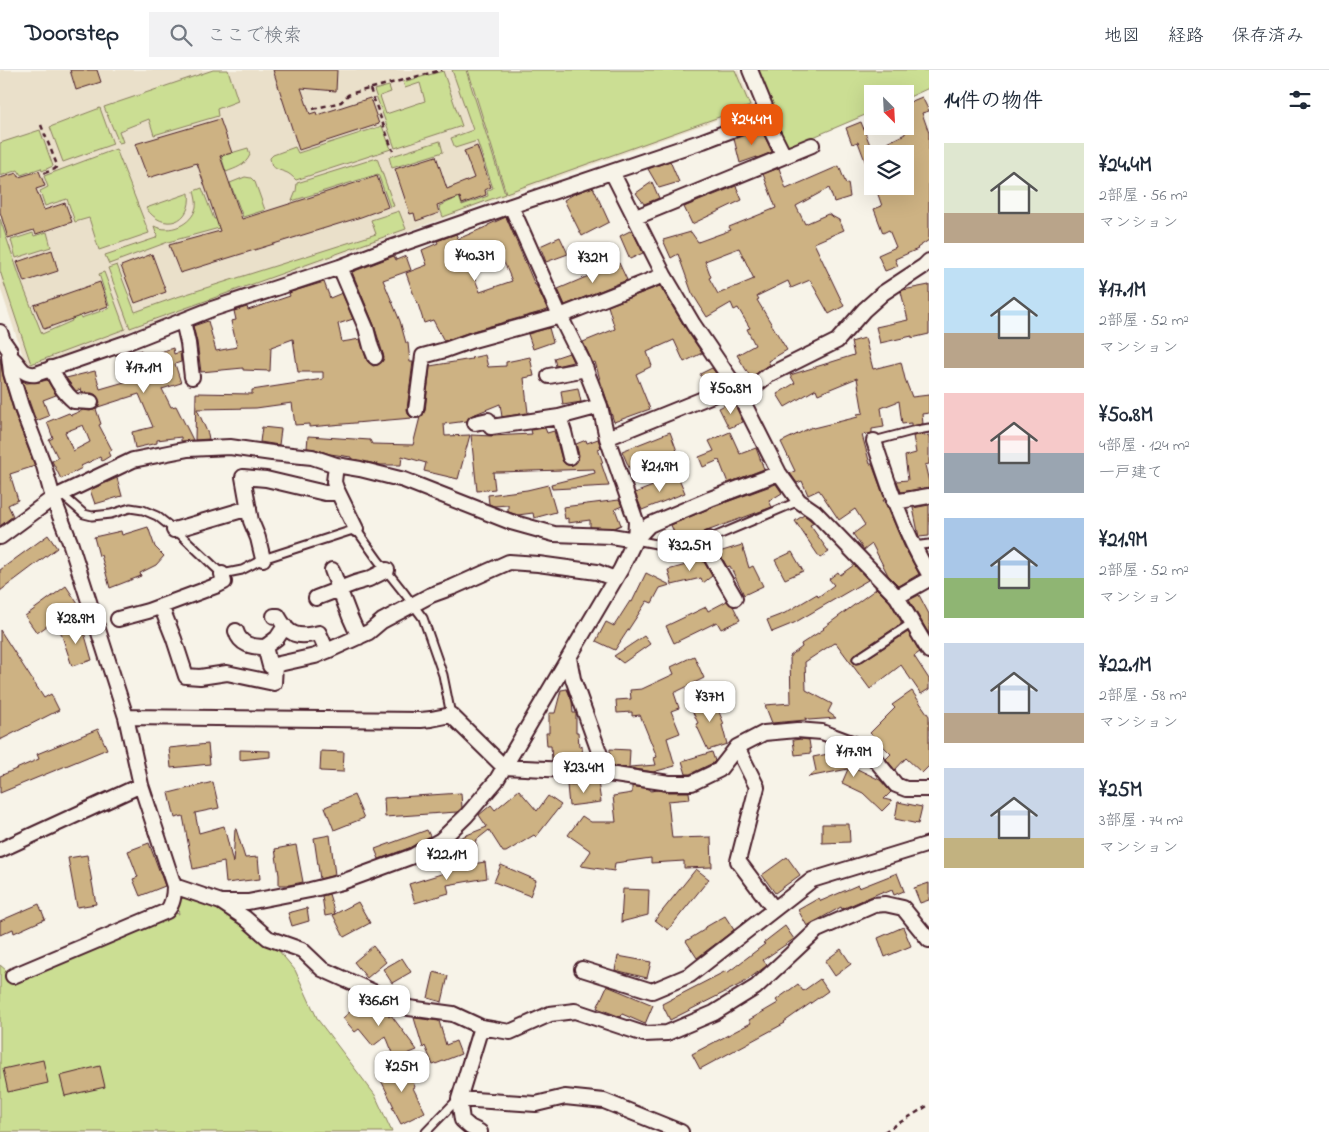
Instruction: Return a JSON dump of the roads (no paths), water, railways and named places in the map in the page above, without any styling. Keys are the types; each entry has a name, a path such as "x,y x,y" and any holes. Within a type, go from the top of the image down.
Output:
{"street":[{"path":"9,356 29,375 131,341 212,309 340,267 764,118 766,109 750,70"},
{"path":"764,116 784,156"},
{"path":"636,217 812,145"},
{"path":"612,172 664,275 693,324 738,392 779,473 799,501 815,512 897,597 929,651"},
{"path":"511,206 586,369 600,406 607,438 636,522 635,540"},
{"path":"607,438 738,392 837,341 864,310 883,293 929,261"},
{"path":"340,267 366,328 375,356"},
{"path":"909,276 929,273"},
{"path":"416,410 423,356 560,316 664,275"},
{"path":"183,321 192,377"},
{"path":"1,339 10,351 12,378 30,434 57,496 126,717 141,784 174,886 174,897 167,912 13,976"},
{"path":"50,368 65,393 74,401 91,402"},
{"path":"549,376 586,369"},
{"path":"475,423 488,420 491,427 559,417 600,406"},
{"path":"559,417 570,457"},
{"path":"874,441 894,502 913,546 929,574"},
{"path":"0,537 57,496 133,460 188,449 230,446 312,457 336,465 404,480 511,522 554,534 611,536 635,540"},
{"path":"336,465 334,482 356,529"},
{"path":"222,902 248,902 342,882 413,856 441,840 466,816 496,781 615,579 635,540 649,525 779,473"},
{"path":"263,559 251,520 243,477 266,479 325,493 338,493"},
{"path":"894,502 929,496"},
{"path":"174,530 249,508"},
{"path":"709,539 706,548 735,598"},
{"path":"265,647 270,666 315,656 369,632 382,621 412,604 509,562 597,572 615,579"},
{"path":"332,570 359,637"},
{"path":"316,598 376,576 386,570"},
{"path":"118,619 148,611 224,582 222,574"},
{"path":"897,597 929,579"},
{"path":"161,606 186,676 200,677 227,673 274,684 275,665"},
{"path":"274,616 278,616 285,626 298,636 319,633 327,650"},
{"path":"236,631 237,635 246,644 253,647 265,647 277,638 285,626"},
{"path":"569,658 573,679 607,774"},
{"path":"126,717 431,720 452,714 504,767 588,771 669,783 692,783 719,770 737,747 764,733 797,730 822,732 854,744 870,753 896,785 906,789 929,789"},
{"path":"737,747 758,787 738,861 774,909"},
{"path":"0,850 141,784"},
{"path":"582,969 652,990 690,975 812,880 929,844"},
{"path":"174,886 222,902 245,918 268,938 302,950 322,969 409,1008 454,1014 481,1027 510,1032 550,1014 575,1011 644,1034 667,1034 714,1013 756,987 817,930 874,905 885,904 902,908 929,940"},
{"path":"480,1132 462,1120 459,1099 481,1027"},
{"path":"459,1099 536,1104 565,1097 604,1102 681,1132"}],"lane":[{"path":"874,441 929,428"},
{"path":"57,496 84,514 92,516 111,514 130,508 143,510 157,516 181,535 222,574 242,570 263,559 356,529 423,618 442,675 452,714"},
{"path":"635,540 666,546 702,542 799,501"},
{"path":"913,546 929,544"},
{"path":"857,660 912,623"},
{"path":"426,1132 459,1099"}]}
